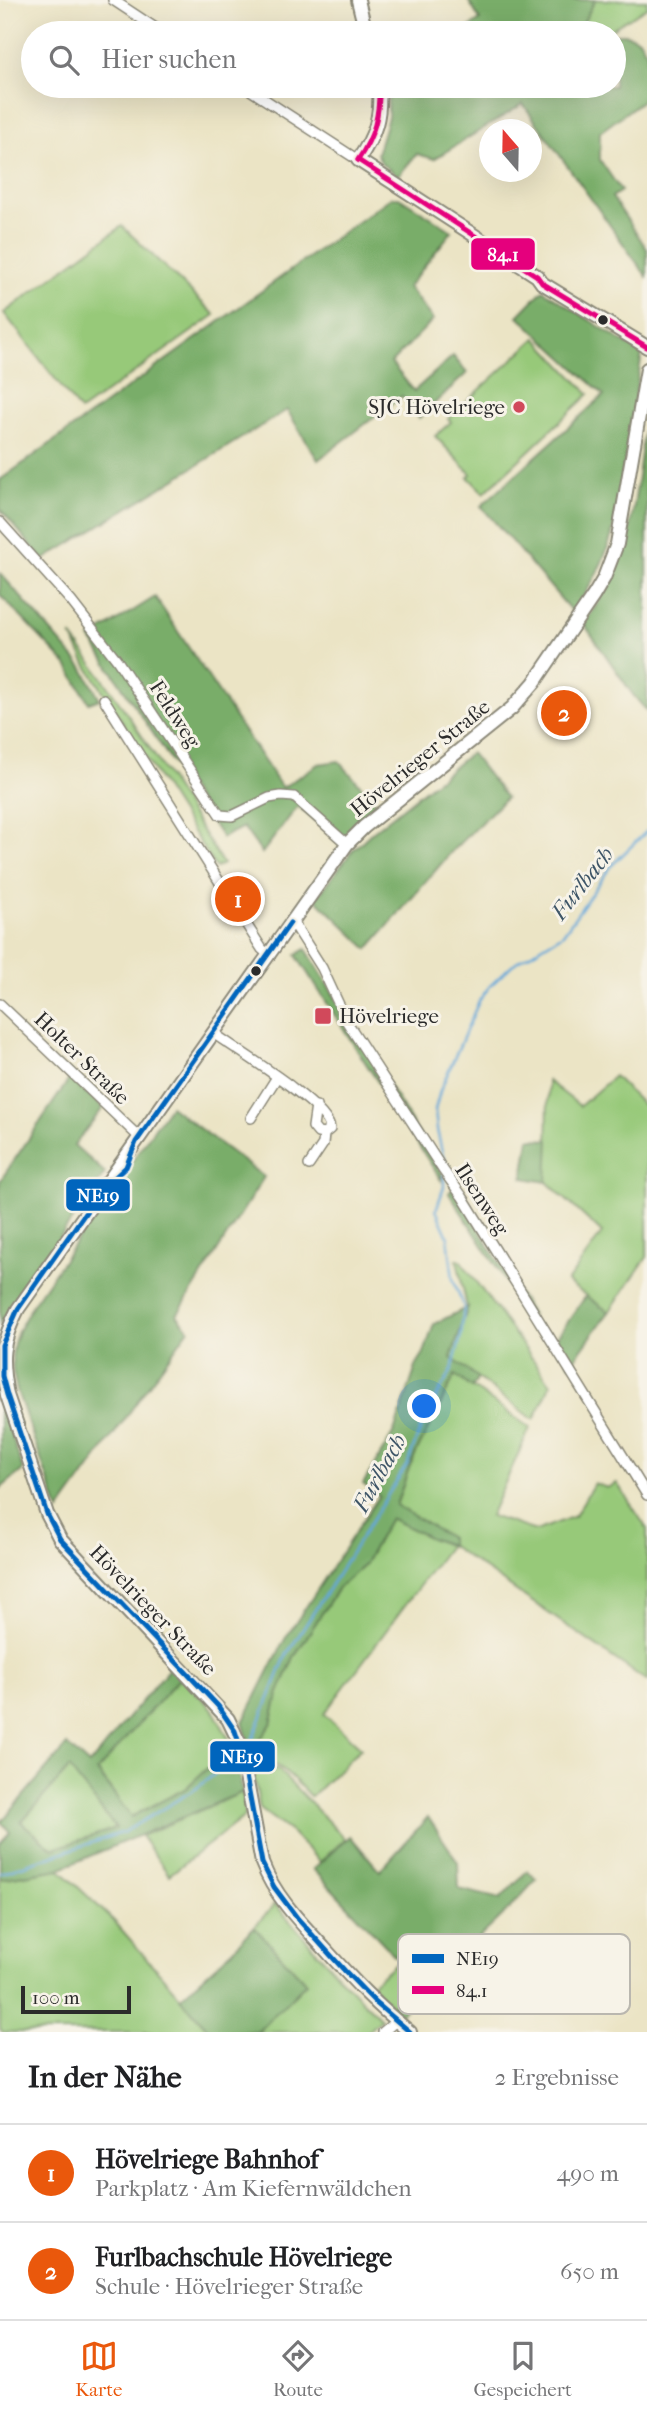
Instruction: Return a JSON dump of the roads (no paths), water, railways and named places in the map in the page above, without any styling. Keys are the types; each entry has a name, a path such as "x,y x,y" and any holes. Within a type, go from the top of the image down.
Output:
{"main road":[{"path":"358,0 363,21"},
{"path":"380,98 376,129 358,160 537,276 542,283 647,347"},
{"name":"Hövelrieger Straße","path":"410,2032 360,1988 290,1909 269,1880 262,1863 241,1750 228,1719 77,1558 52,1526 7,1395 0,1358 6,1334 18,1310 348,844 374,819 512,708 534,683 594,595 604,578 617,544 647,369"}],"street":[{"path":"113,0 145,21"},
{"path":"262,98 358,160"},
{"name":"Feldweg","path":"0,522 71,601 117,660 220,815 232,816 269,798 294,797 348,844"},
{"path":"104,699 262,949 268,954"},
{"name":"Ilsenweg","path":"290,923 296,927 322,968 348,1022 647,1495"},
{"name":"Holter Straße","path":"0,1004 138,1139"},
{"path":"213,1033 316,1106 330,1124 330,1129 324,1134 323,1144 309,1165"},
{"path":"251,1118 278,1077"},
{"path":"316,1106 313,1127 318,1133 324,1134"},
{"path":"383,2032 396,2021"}],"waterway":[{"name":"Furlbach","path":"446,1169 435,1110 440,1091 479,1001 512,965 563,934 611,866 647,831"},
{"name":"Furlbach","path":"244,1749 251,1743 286,1656 408,1463 424,1419 452,1370 461,1336 464,1307 453,1279 448,1237 436,1210 444,1187 444,1175"},
{"name":"Furlbach","path":"0,1873 124,1832 197,1788 237,1756"}],"place":[{"name":"SJC Hövelriege","path":"519,407"},
{"name":"Furlbachschule Hövelriege","path":"564,713"},
{"name":"Hövelriege Bahnhof","path":"238,899"},
{"name":"Hövelriege","path":"323,1016"}]}
